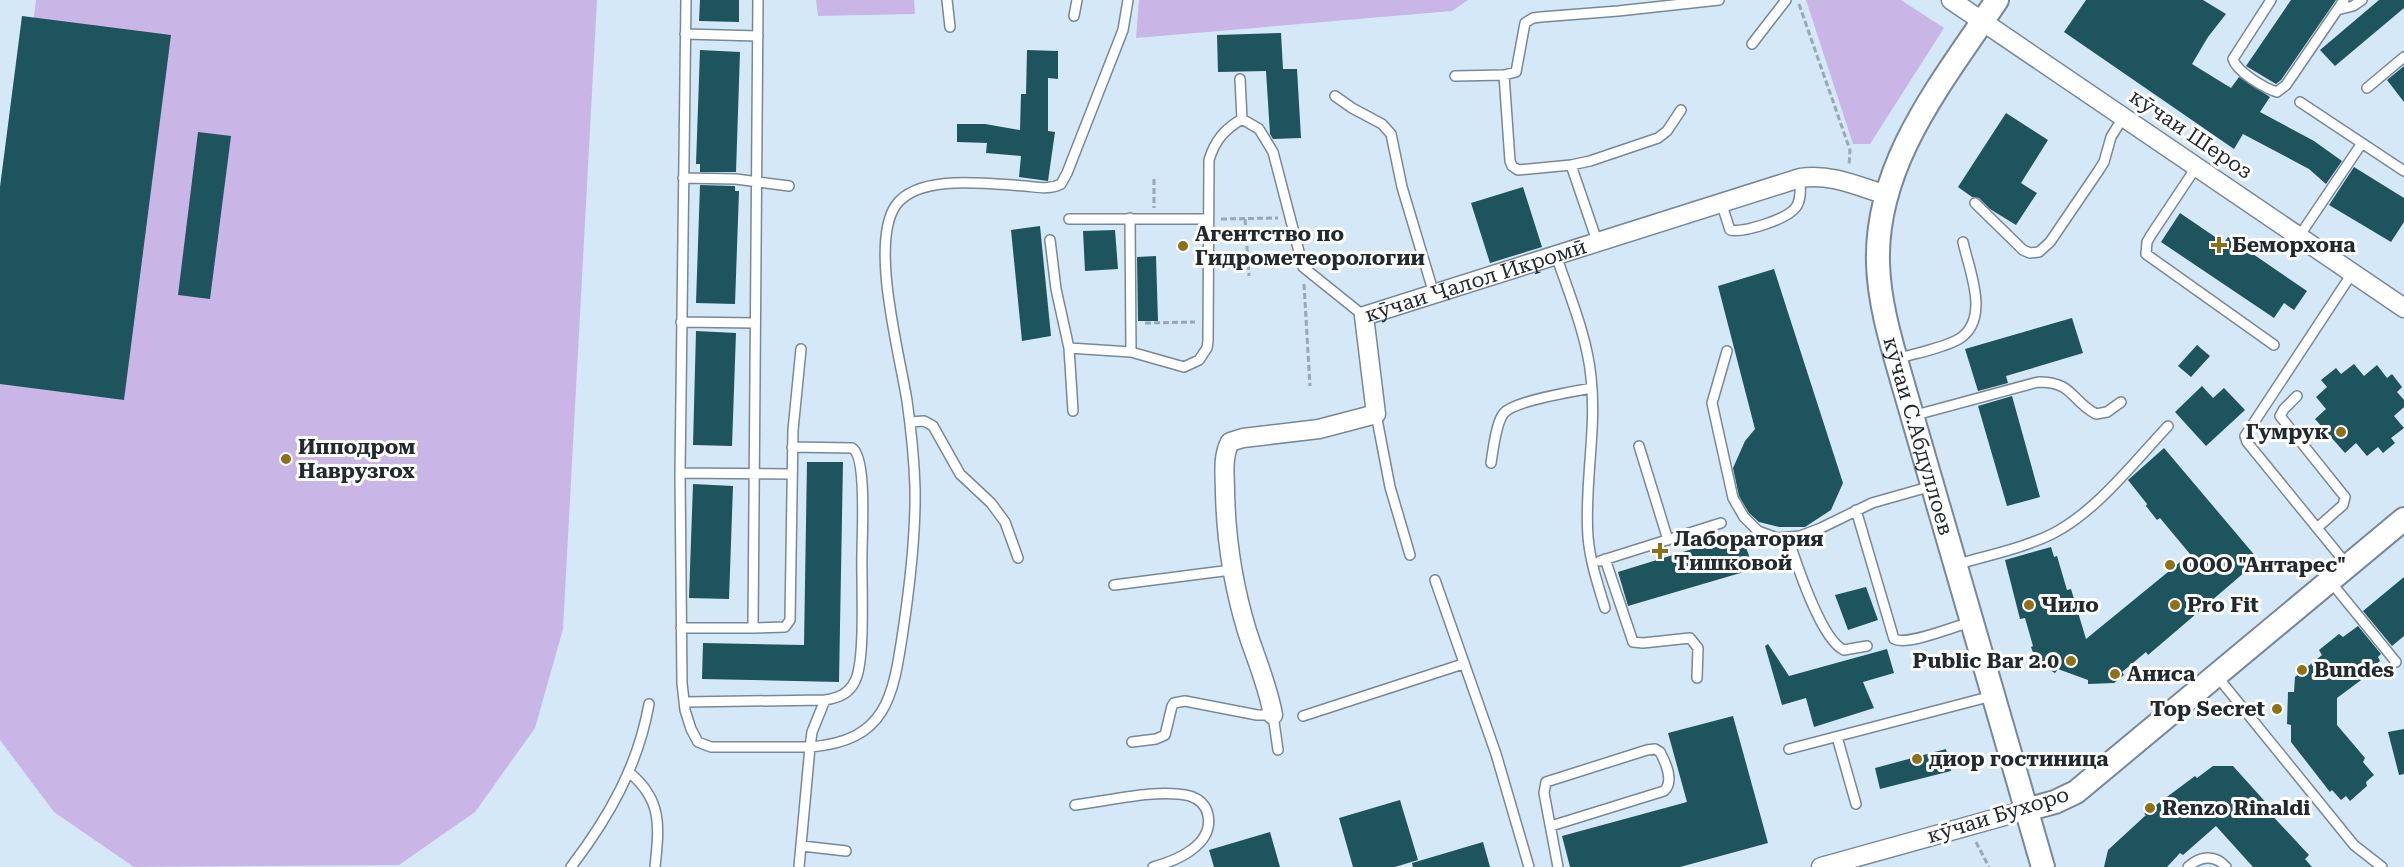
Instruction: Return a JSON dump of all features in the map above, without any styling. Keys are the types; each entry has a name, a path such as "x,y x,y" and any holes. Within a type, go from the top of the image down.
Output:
{"street":[{"name":"кӯчаи Шероз","path":"1951,0 2300,235 2404,308"},
{"path":"1983,21 1997,0"},
{"name":"кӯчаи С.Абдуллоев","path":"1983,21 1918,121 1896,165 1886,195 1879,233 1878,264 1883,305 1896,359 2043,867"},
{"name":"кӯчаи Ҷалол Икромӣ","path":"1376,414 1364,316 1800,178 1820,176 1886,195"},
{"path":"1273,715 1231,570 1227,539 1225,456 1230,442 1243,438 1319,429 1376,414"},
{"name":"кӯчаи Бухоро","path":"1821,867 2055,802 2076,792 2403,523"}],"lane":[{"path":"686,0 680,473 684,702 691,729 698,742 704,745 729,748 810,747 839,744 858,735 876,721 891,693 902,636 914,538 915,490 910,422 885,266 885,231 891,213 906,195 924,187 964,183 1046,188 1060,184 1067,173 1119,42 1128,0"},
{"path":"753,628 758,0"},
{"path":"947,0 950,27"},
{"path":"1074,16 1077,0"},
{"path":"1455,76 1504,75 1516,72 1523,29 1525,23 1533,18 1618,12 1719,0"},
{"path":"1752,44 1786,0"},
{"path":"2271,0 2233,59 2241,70 2277,92 2286,86 2344,0"},
{"path":"2337,10 2353,6 2362,0"},
{"path":"685,34 758,36"},
{"path":"2367,88 2404,57"},
{"path":"1504,75 1512,166 1522,170 1590,161 1658,138 1667,131 1682,110"},
{"path":"1240,79 1242,119"},
{"path":"1335,96 1382,124 1391,134 1404,194 1434,294"},
{"path":"2300,102 2404,171"},
{"path":"1975,203 2023,250 2039,252 2050,242 2099,170 2106,155 2108,142 2124,116"},
{"path":"1242,119 1259,129 1270,146 1292,218 1303,267 1364,316"},
{"path":"1069,348 1131,352 1177,365 1189,366 1199,360 1207,348 1208,170 1212,151 1223,133 1242,119"},
{"path":"2300,235 2362,143"},
{"path":"1571,165 1597,241"},
{"path":"2197,166 2151,235 2147,242 2146,254 2274,345"},
{"path":"683,178 736,179 789,186"},
{"path":"1721,202 1730,230 1737,231 1772,221 1788,214 1796,207 1800,197 1800,178"},
{"path":"1130,218 1131,352"},
{"path":"1069,219 1208,219"},
{"path":"1050,240 1056,289 1069,348 1073,411"},
{"path":"1896,359 1953,342 1968,330 1976,310 1963,242"},
{"path":"1556,255 1586,348 1592,388 1592,442 1587,521 1592,563 1605,608"},
{"path":"2348,566 2247,442 2245,436 2353,272"},
{"path":"681,322 755,323"},
{"path":"681,628 780,628 785,627 790,620 792,447 801,349"},
{"path":"1727,351 1712,403 1732,498 1744,517 1758,531 1777,538 1788,538 1821,528 1872,503 1932,486"},
{"path":"1912,416 2038,382 2049,382 2066,388 2096,414 2107,412 2121,402"},
{"path":"1491,463 1501,417 1508,409 1592,388"},
{"path":"2297,396 2281,413 2282,419 2345,497 2343,505 2317,528"},
{"path":"1376,414 1390,487 1410,555"},
{"path":"910,422 924,421 933,426 960,474 991,503 1005,522 1018,558"},
{"path":"1955,565 2039,539 2063,528 2091,505 2168,426"},
{"path":"1638,446 1668,540"},
{"path":"684,702 825,700 843,695 855,683 860,665 862,500 860,460 857,450 852,448 792,447"},
{"path":"680,473 792,474"},
{"path":"1856,510 1894,639 1911,640 1971,622"},
{"path":"1592,563 1721,523"},
{"path":"1788,538 1801,579 1836,645 1844,650 1867,646"},
{"path":"1605,559 1633,642 1690,638 1698,648 1697,678"},
{"path":"1114,585 1231,570"},
{"path":"1435,580 1498,762 1529,867"},
{"path":"2330,581 2396,662"},
{"path":"1303,716 1463,664"},
{"path":"2216,675 2354,845 2381,867"},
{"path":"1790,749 1992,696"},
{"path":"799,867 812,732 825,700"},
{"path":"1132,742 1156,739 1165,735 1169,712 1174,703 1179,701 1196,702 1257,715 1273,715 1278,750"},
{"path":"571,867 604,819 630,773 642,741 649,704"},
{"path":"1837,737 1856,804"},
{"path":"1551,826 1664,791 1668,788 1669,782 1660,752 1655,749 1647,750 1546,782 1544,792 1558,867"},
{"path":"630,773 643,784 653,800 658,826 655,867"},
{"path":"1075,805 1167,794 1199,800 1204,805 1209,818 1207,833 1186,854 1153,867"},
{"path":"802,846 846,851"},
{"path":"2188,867 2200,859 2209,857 2215,858 2226,867"}],"path":[{"path":"1797,0 1850,150 1845,182"},
{"path":"1154,179 1154,218"},
{"path":"1208,219 1292,218"},
{"path":"1245,219 1249,276"},
{"path":"1303,267 1310,386"},
{"path":"1131,323 1208,321"},
{"path":"1971,825 1976,843 1989,867"}],"shaded area":[{"name":"Ипподром Наврузгох","path":"36,0 597,0 563,629 535,728 475,812 399,865 134,867 54,812 0,740 0,288"},
{"path":"816,0 914,0 915,14 818,16"},
{"path":"1139,0 1468,0 1452,11 1136,38"},
{"path":"1806,0 1901,0 1944,28 1870,144 1853,144"}],"building":[{"path":"700,0 739,0 739,22 699,21"},
{"path":"2086,0 2203,0 2226,14 2208,37 2192,64 2231,88 2239,77 2270,97 2260,112 2314,141 2342,161 2326,184 2309,169 2243,134 2234,149 2064,32"},
{"path":"2291,0 2336,0 2276,84 2246,66"},
{"path":"2379,0 2404,0 2404,8 2335,66 2320,50"},
{"path":"22,16 171,35 124,400 0,384 0,187"},
{"path":"1281,33 1283,69 1297,69 1301,138 1273,139 1270,134 1266,71 1218,72 1217,35"},
{"path":"700,50 740,52 736,172 700,172 700,164 696,164"},
{"path":"1027,50 1058,51 1058,79 1048,78 1048,131 1055,132 1048,181 1019,177 1021,156 986,153 987,143 957,142 957,124 985,124 1020,130 1021,94 1026,94"},
{"path":"2404,66 2404,102 2387,80"},
{"path":"2006,113 2048,140 2021,183 2037,193 2016,225 1990,209 1979,198 1972,197 1958,187"},
{"path":"198,132 231,136 210,299 178,295"},
{"path":"2354,167 2404,198 2404,222 2391,242 2329,205"},
{"path":"700,185 735,186 735,191 739,191 735,304 696,303"},
{"path":"1523,187 1542,247 1490,263 1471,203"},
{"path":"2180,213 2224,243 2228,237 2307,291 2294,310 2284,303 2274,318 2161,242"},
{"path":"1040,226 1051,336 1022,341 1011,230"},
{"path":"1115,230 1118,269 1085,271 1083,231"},
{"path":"1156,256 1158,321 1138,321 1137,257"},
{"path":"1774,269 1843,483 1831,510 1805,527 1779,527 1759,522 1749,513 1739,496 1733,468 1745,441 1755,429 1718,286"},
{"path":"2072,318 2083,353 2006,376 2008,383 1978,391 1965,349"},
{"path":"696,331 736,333 732,446 693,445"},
{"path":"2197,345 2210,356 2191,377 2178,366"},
{"path":"2354,364 2364,376 2377,365 2387,378 2392,374 2402,387 2397,392 2404,400 2404,407 2394,416 2404,428 2391,438 2395,443 2383,453 2378,447 2367,456 2356,443 2345,453 2315,419 2326,409 2316,397 2327,387 2321,380 2336,368 2341,374"},
{"path":"2202,386 2213,398 2224,388 2245,410 2206,446 2175,412"},
{"path":"2012,396 2040,497 2007,506 1978,406"},
{"path":"2164,448 2257,558 2251,563 2253,565 2148,655 2146,652 2122,672 2124,675 2114,683 2088,684 2088,680 2058,669 2055,673 2037,663 2025,618 2020,619 2005,560 2051,547 2054,557 2057,556 2067,590 2071,589 2086,639 2190,554 2160,518 2157,520 2128,480"},
{"path":"807,462 843,462 839,682 702,679 703,643 804,645"},
{"path":"693,484 733,486 729,599 689,598"},
{"path":"1741,534 1754,569 1628,606 1618,572"},
{"path":"2404,577 2404,636 2392,646 2363,611"},
{"path":"1866,587 1878,620 1848,630 1835,595"},
{"path":"2358,626 2381,654 2378,657 2380,661 2370,669 2372,672 2337,698 2337,725 2365,758 2363,762 2374,775 2366,782 2367,786 2350,801 2346,796 2341,800 2332,790 2330,792 2291,742 2291,725 2287,724 2288,692 2294,692 2295,677 2322,655 2319,650 2339,634 2343,637"},
{"path":"1768,644 1789,676 1887,649 1894,673 1863,682 1874,708 1814,727 1806,698 1782,705 1765,646"},
{"path":"1733,716 1768,843 1680,867 1570,867 1562,836 1687,802 1668,733"},
{"path":"2404,729 2404,774 2399,775 2388,732"},
{"path":"1946,749 1951,771 1880,789 1875,768"},
{"path":"2213,766 2233,766 2270,807 2267,810 2309,855 2305,859 2312,867 2253,867 2216,826 2183,855 2180,853 2167,867 2104,867 2108,850 2146,815 2144,814 2195,776 2197,778"},
{"path":"1400,800 1418,860 1395,867 1353,867 1339,818"},
{"path":"1270,832 1280,867 1214,867 1209,850"},
{"path":"1483,842 1490,867 1413,867 1412,863"}],"place":[{"name":"Беморхона","path":"2219,245"},
{"name":"Агентство по Гидрометеорологии","path":"1183,246"},
{"name":"Гумрук","path":"2341,432"},
{"name":"Ипподром Наврузгох","path":"286,459"},
{"name":"Лаборатория Тишковой","path":"1660,551"},
{"name":"ООО \"Антарес\"","path":"2170,565"},
{"name":"Чило","path":"2029,605"},
{"name":"Pro Fit","path":"2175,605"},
{"name":"Public Bar 2.0","path":"2071,661"},
{"name":"Bundes","path":"2302,670"},
{"name":"Аниса","path":"2115,674"},
{"name":"Top Secret","path":"2277,709"},
{"name":"диор гостиница","path":"1917,759"},
{"name":"Renzo Rinaldi","path":"2150,808"}]}
